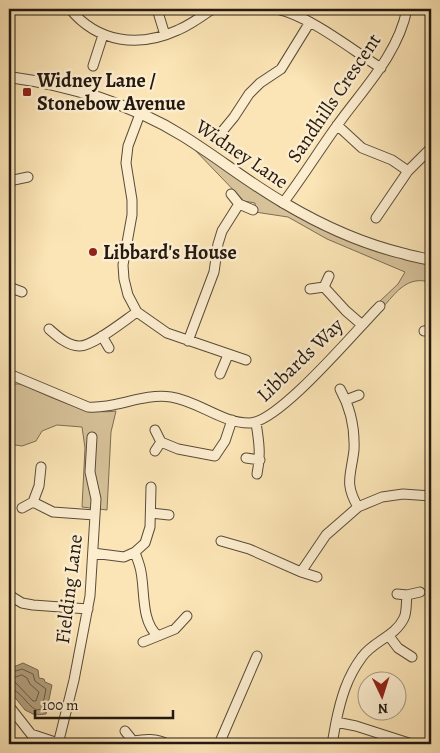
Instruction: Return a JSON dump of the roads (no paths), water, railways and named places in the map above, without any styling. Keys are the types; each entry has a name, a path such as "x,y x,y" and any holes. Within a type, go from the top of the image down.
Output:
{"street":[{"path":"70,9 83,22 103,35 140,41 179,30 211,10 216,9"},
{"path":"157,9 165,35"},
{"path":"277,9 285,10 310,22 381,68"},
{"name":"Sandhills Crescent","path":"283,203 337,125 381,68 398,34 407,9"},
{"path":"220,134 249,94 260,83 281,69 310,22"},
{"path":"93,66 103,35"},
{"name":"Widney Lane","path":"9,77 32,80 101,98 140,114 182,135 283,203 350,235 388,249 429,258"},
{"path":"140,114 128,146 126,163 132,200 132,215 123,265 128,295 137,312 167,333 246,360"},
{"path":"337,125 362,148 392,160 408,171"},
{"path":"376,218 408,171 431,148"},
{"path":"9,181 28,177"},
{"path":"231,194 238,204 253,210"},
{"path":"188,341 214,272 220,237 238,204"},
{"path":"324,287 329,276"},
{"path":"9,287 22,292"},
{"path":"310,289 324,287"},
{"path":"324,287 361,324"},
{"name":"Libbards Way","path":"9,374 88,406 99,408 114,406 130,400 168,396 186,400 232,420 256,423 286,404 380,306"},
{"path":"49,329 60,339 77,346 82,346 102,336 137,312"},
{"path":"102,336 110,348"},
{"path":"220,374 228,355"},
{"path":"340,389 346,400 352,420 354,448 349,486 358,508"},
{"path":"346,400 359,395"},
{"path":"155,430 161,442 178,449 215,456 225,440 232,420"},
{"path":"256,423 260,447 260,460 256,474"},
{"name":"Fielding Lane","path":"58,744 74,680 88,609 96,499 90,472 92,437"},
{"path":"155,450 161,442"},
{"path":"246,458 260,460"},
{"path":"22,508 33,502 39,486 41,467"},
{"path":"93,553 124,557 135,552 145,543 150,527 151,487"},
{"path":"301,572 326,535 358,508 382,498 403,494 431,496"},
{"path":"33,502 52,512 95,515"},
{"path":"151,513 169,515"},
{"path":"221,541 249,549 317,577"},
{"path":"135,552 141,571 146,614 152,632 158,636"},
{"path":"397,594 407,595 420,592"},
{"path":"9,595 22,603 33,605 88,609"},
{"path":"332,744 340,700 346,684 362,657 372,646 389,636 404,617 407,595"},
{"path":"142,642 175,629 187,616"},
{"path":"389,636 398,648 412,657"},
{"path":"219,744 255,675 257,656"},
{"path":"9,706 31,734 58,744"},
{"path":"336,722 356,726 412,744"},
{"path":"125,731 132,743 148,739 167,744"}],"water":[{"path":"23,663 38,670 39,678 52,685 46,714 35,715 25,710 9,690 9,669"}],"place":[{"name":"Widney Lane / Stonebow Avenue","path":"27,92"},
{"name":"Libbard's House","path":"93,252"}]}
